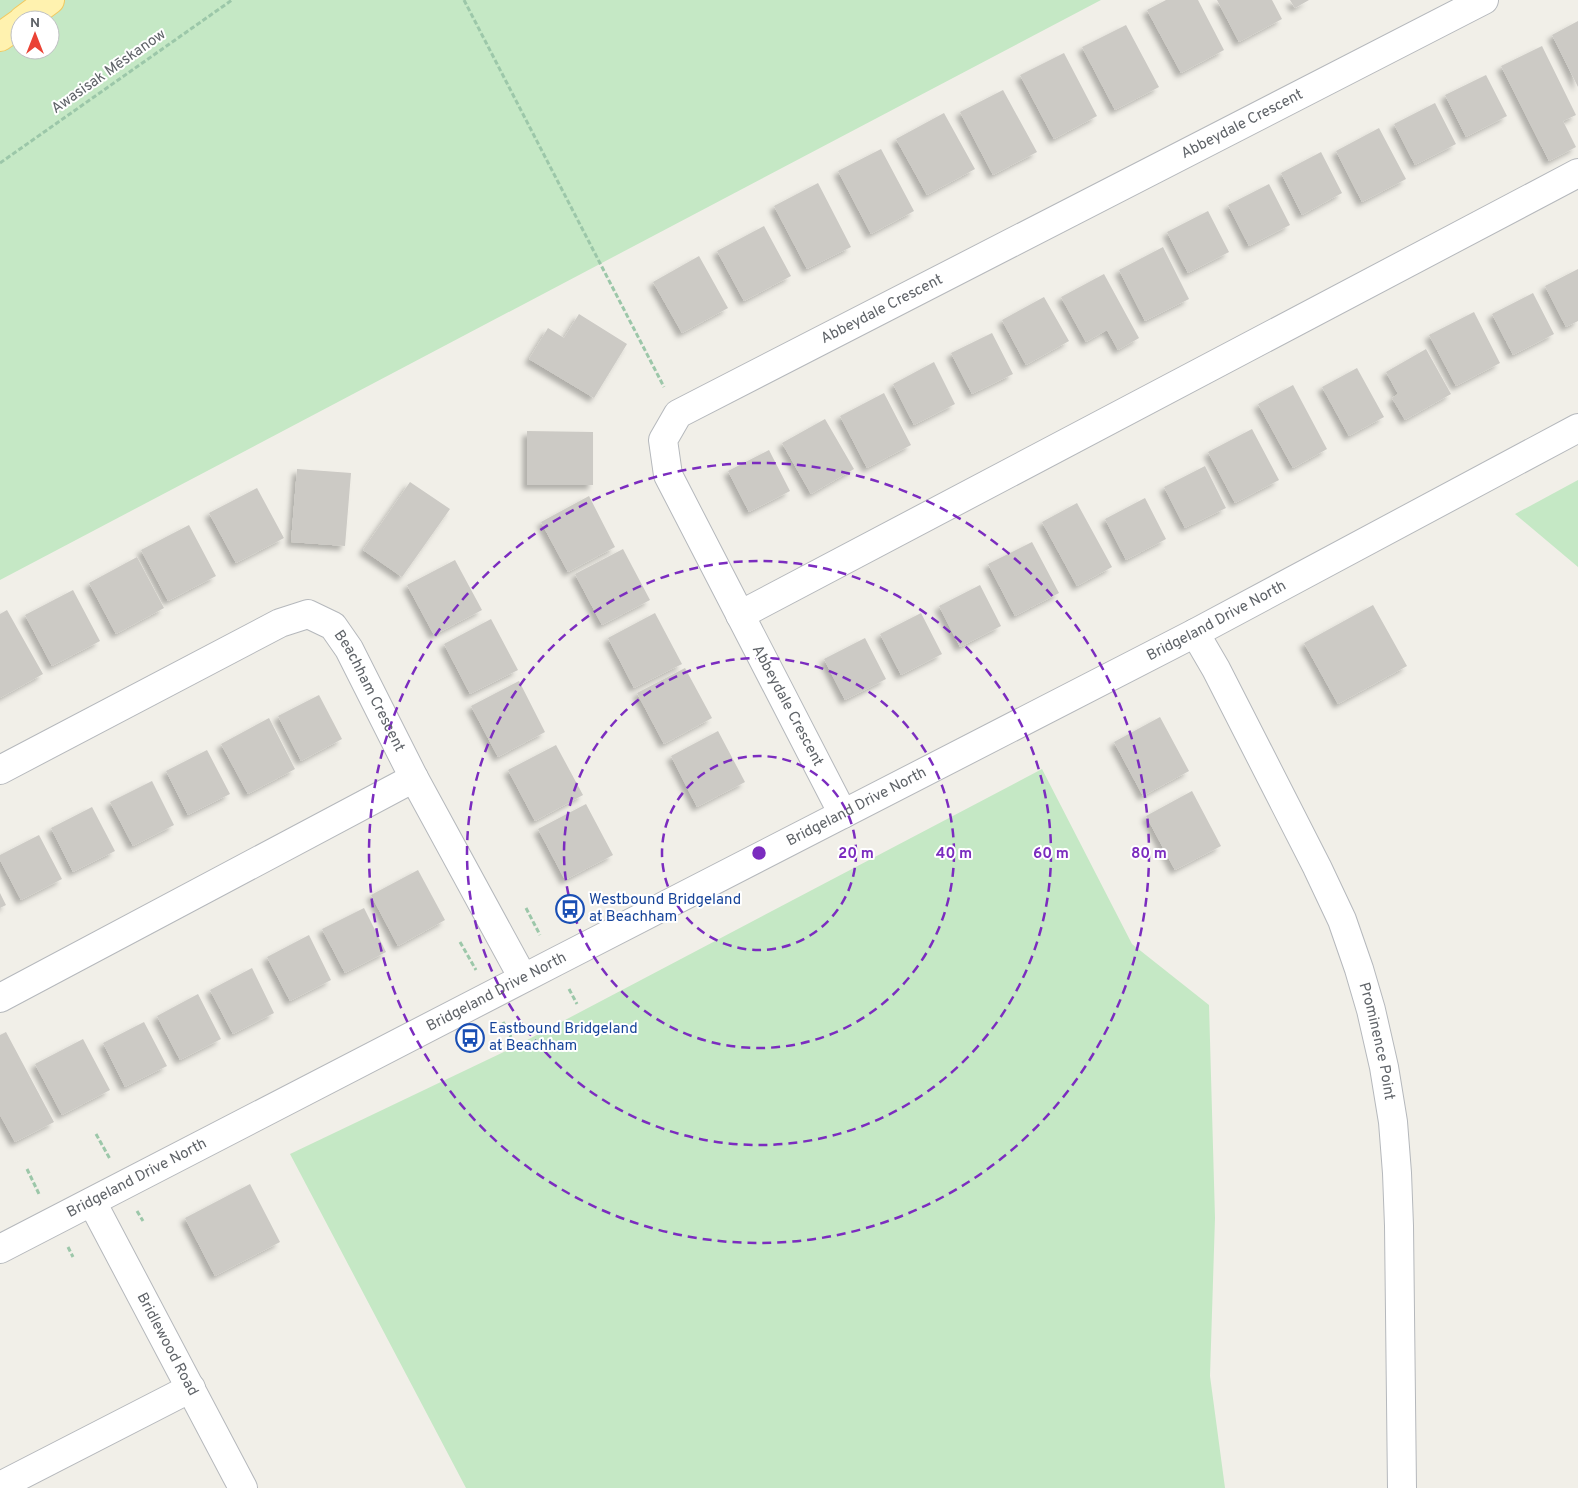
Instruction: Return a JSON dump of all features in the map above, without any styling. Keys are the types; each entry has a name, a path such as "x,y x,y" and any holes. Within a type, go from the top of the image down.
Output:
{"main road":[{"path":"37,10 50,0"}],"street":[{"name":"Abbeydale Crescent","path":"844,814 668,475 663,440 678,414 1484,0"},
{"path":"740,615 1578,173"},
{"name":"Bridgeland Drive North","path":"0,1249 1195,633 1578,428"},
{"name":"Beachham Crescent","path":"0,770 280,623 308,614 333,626 349,649 414,778 524,978"},
{"name":"Prominence Point","path":"1195,633 1216,669 1342,920 1371,1010 1384,1066 1393,1122 1399,1226 1402,1488"},
{"path":"0,998 414,778"},
{"name":"Bridlewood Road","path":"92,1202 243,1488"},
{"path":"0,1486 190,1388"}],"path":[{"name":"Awasisak Mēskanow","path":"0,163 232,0"},
{"path":"464,0 678,414"}],"green space":[{"path":"0,0 1101,0 0,580"},
{"path":"1578,480 1578,567 1515,514"},
{"path":"1042,769 1132,944 1209,1005 1215,1218 1210,1376 1225,1488 466,1488 290,1154 510,1049"}],"building":[{"path":"1166,0 1198,0 1224,50 1181,73 1147,10"},
{"path":"1217,0 1272,0 1282,19 1239,42"},
{"path":"1290,0 1309,0 1295,8"},
{"path":"1578,21 1578,87 1552,35"},
{"path":"1126,25 1159,87 1115,110 1082,47"},
{"path":"1542,46 1576,115 1563,121 1576,147 1549,161 1501,66"},
{"path":"1064,53 1097,116 1054,139 1020,75"},
{"path":"1486,75 1507,116 1466,137 1445,95"},
{"path":"1003,90 1037,152 993,175 960,112"},
{"path":"1435,103 1456,144 1415,165 1394,124"},
{"path":"944,113 975,169 927,195 896,139"},
{"path":"1379,128 1406,179 1362,202 1336,151"},
{"path":"881,149 914,211 871,234 838,171"},
{"path":"1321,152 1342,193 1302,215 1281,173"},
{"path":"818,183 851,247 807,269 774,206"},
{"path":"1269,184 1290,225 1249,246 1228,205"},
{"path":"1208,211 1229,252 1188,273 1167,232"},
{"path":"764,226 791,276 744,301 717,251"},
{"path":"1163,247 1189,299 1145,321 1119,270"},
{"path":"699,256 728,308 682,333 653,282"},
{"path":"1578,269 1578,321 1566,327 1545,286"},
{"path":"1104,274 1139,338 1118,350 1107,330 1086,342 1061,297"},
{"path":"1533,293 1554,334 1513,355 1492,314"},
{"path":"1044,297 1069,341 1026,365 1002,320"},
{"path":"1474,312 1500,363 1456,386 1429,335"},
{"path":"579,314 627,344 594,398 529,359 548,328 564,338"},
{"path":"992,333 1013,374 972,394 951,353"},
{"path":"1426,349 1451,394 1405,420 1392,398 1398,394 1386,372"},
{"path":"934,362 955,404 914,425 893,384"},
{"path":"1357,368 1384,417 1349,436 1322,387"},
{"path":"1293,385 1327,449 1293,468 1258,404"},
{"path":"884,393 911,445 867,468 840,416"},
{"path":"825,419 854,469 811,494 782,443"},
{"path":"1252,429 1279,480 1235,503 1208,452"},
{"path":"527,431 593,432 593,485 527,485"},
{"path":"769,450 790,491 749,512 728,471"},
{"path":"1205,466 1226,508 1185,528 1164,487"},
{"path":"297,469 351,473 345,546 291,542"},
{"path":"410,482 450,509 402,577 363,550"},
{"path":"257,488 284,538 236,563 209,513"},
{"path":"589,496 615,547 568,572 541,522"},
{"path":"1145,498 1166,539 1126,560 1105,519"},
{"path":"1077,503 1112,567 1077,586 1042,522"},
{"path":"189,525 216,576 168,601 141,550"},
{"path":"1032,542 1059,593 1015,616 988,564"},
{"path":"623,549 650,600 602,625 575,574"},
{"path":"137,557 164,608 116,634 89,583"},
{"path":"455,560 482,610 434,635 407,585"},
{"path":"980,585 1001,626 960,647 939,606"},
{"path":"73,590 100,641 52,666 25,615"},
{"path":"1373,605 1407,666 1338,704 1304,643"},
{"path":"7,610 43,674 0,698 0,614"},
{"path":"655,613 682,664 634,688 608,638"},
{"path":"921,613 942,654 901,675 880,634"},
{"path":"491,619 518,670 470,694 444,644"},
{"path":"865,638 886,679 845,700 824,659"},
{"path":"685,668 712,718 664,744 637,693"},
{"path":"519,681 545,732 498,757 471,706"},
{"path":"319,695 342,739 301,761 278,716"},
{"path":"1160,717 1189,771 1143,796 1114,742"},
{"path":"269,718 295,769 248,794 221,744"},
{"path":"718,731 745,782 697,807 671,756"},
{"path":"556,745 583,795 535,821 508,770"},
{"path":"207,750 230,794 188,815 166,771"},
{"path":"152,781 174,825 133,846 110,802"},
{"path":"1192,791 1221,846 1175,870 1146,816"},
{"path":"586,804 613,855 565,880 538,829"},
{"path":"92,807 115,851 73,872 51,828"},
{"path":"39,835 62,879 21,900 0,860 0,855"},
{"path":"418,870 445,920 398,946 371,895"},
{"path":"0,893 6,905 0,908"},
{"path":"364,908 386,952 345,973 322,929"},
{"path":"309,935 331,980 290,1001 267,957"},
{"path":"252,968 274,1013 233,1034 210,990"},
{"path":"198,994 221,1039 180,1060 157,1016"},
{"path":"144,1022 167,1066 125,1087 103,1043"},
{"path":"6,1032 54,1122 15,1142 0,1115 0,1035"},
{"path":"83,1039 110,1090 62,1115 35,1064"},
{"path":"250,1184 280,1242 215,1276 185,1218"}],"place":[{"name":"Westbound Bridgeland at Beachham","path":"570,909"},
{"name":"Eastbound Bridgeland at Beachham","path":"470,1038"}]}
